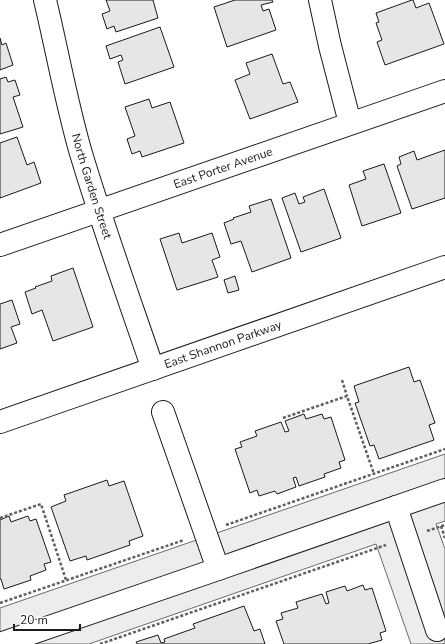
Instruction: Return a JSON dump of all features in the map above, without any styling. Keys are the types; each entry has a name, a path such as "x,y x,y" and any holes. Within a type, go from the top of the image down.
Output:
{"street":[{"name":"North Garden Street","path":"45,0 64,88 98,210 153,369"},
{"path":"320,0 350,123"},
{"name":"East Porter Avenue","path":"0,245 445,90"},
{"name":"East Shannon Parkway","path":"0,422 445,267"},
{"path":"163,412 218,570"},
{"path":"0,644 218,570 445,490"},
{"path":"396,507 437,630"}],"path":[{"path":"342,380 374,474"},
{"path":"283,418 347,396"},
{"path":"0,518 40,504 66,580"},
{"path":"100,644 445,525"},
{"path":"441,526 445,538"}],"shaded area":[{"path":"445,454 445,521 436,524 445,549 445,643 411,644 376,544 89,644 0,644 0,608"}],"building":[{"path":"106,0 153,0 158,18 116,32 114,26 107,29 102,14 110,11"},
{"path":"235,0 272,0 273,2 261,5 263,11 269,9 276,30 227,47 214,7"},
{"path":"412,0 416,8 429,3 444,44 385,65 377,42 382,40 376,23 379,22 376,13"},
{"path":"160,27 174,67 125,84 118,62 123,60 121,55 110,59 106,46"},
{"path":"0,38 2,45 6,43 13,65 0,70"},
{"path":"272,54 283,84 290,82 298,102 250,119 235,80 250,74 246,63"},
{"path":"6,77 8,82 15,80 20,95 13,97 23,127 0,134 0,79"},
{"path":"149,99 152,108 170,102 184,143 142,157 140,151 132,154 127,139 135,136 125,107"},
{"path":"17,137 27,165 34,162 41,183 0,198 0,143"},
{"path":"445,150 445,198 412,209 397,166 401,164 399,157 414,151 417,160"},
{"path":"384,164 401,213 362,226 349,185 366,179 363,171"},
{"path":"324,189 341,238 301,252 282,198 295,193 299,204 305,202 303,197"},
{"path":"271,199 291,258 252,272 241,241 231,244 224,223 234,219 233,218 251,212 249,206"},
{"path":"179,233 182,243 212,233 220,257 212,260 218,277 177,290 160,239"},
{"path":"73,268 93,327 53,341 42,310 32,314 25,292 52,281 51,276"},
{"path":"235,276 239,290 228,293 224,280"},
{"path":"12,300 20,324 11,327 17,343 0,349 0,304"},
{"path":"409,367 414,382 420,380 435,423 429,425 434,440 379,459 374,445 370,446 355,403 359,402 354,386"},
{"path":"304,414 306,419 322,414 324,419 331,417 345,460 339,462 341,468 324,474 325,477 299,486 296,477 293,478 296,487 277,494 275,491 259,496 257,490 250,493 235,449 242,447 240,442 257,436 255,431 281,422 285,432 289,431 285,421"},
{"path":"107,480 109,486 124,481 143,536 129,541 130,545 87,560 86,556 70,561 51,507 66,501 64,495"},
{"path":"9,516 11,522 28,516 30,521 36,519 51,562 44,564 46,570 30,576 31,580 4,589 0,579 0,520"},
{"path":"363,585 365,590 372,588 386,631 380,633 382,640 368,644 284,644 276,621 283,619 281,613 298,608 296,602 322,594 326,604 329,603 326,592 345,586 347,591"},
{"path":"244,606 254,631 260,629 265,644 137,644 136,642 158,635 161,643 165,642 164,639 195,628 193,624"}]}
